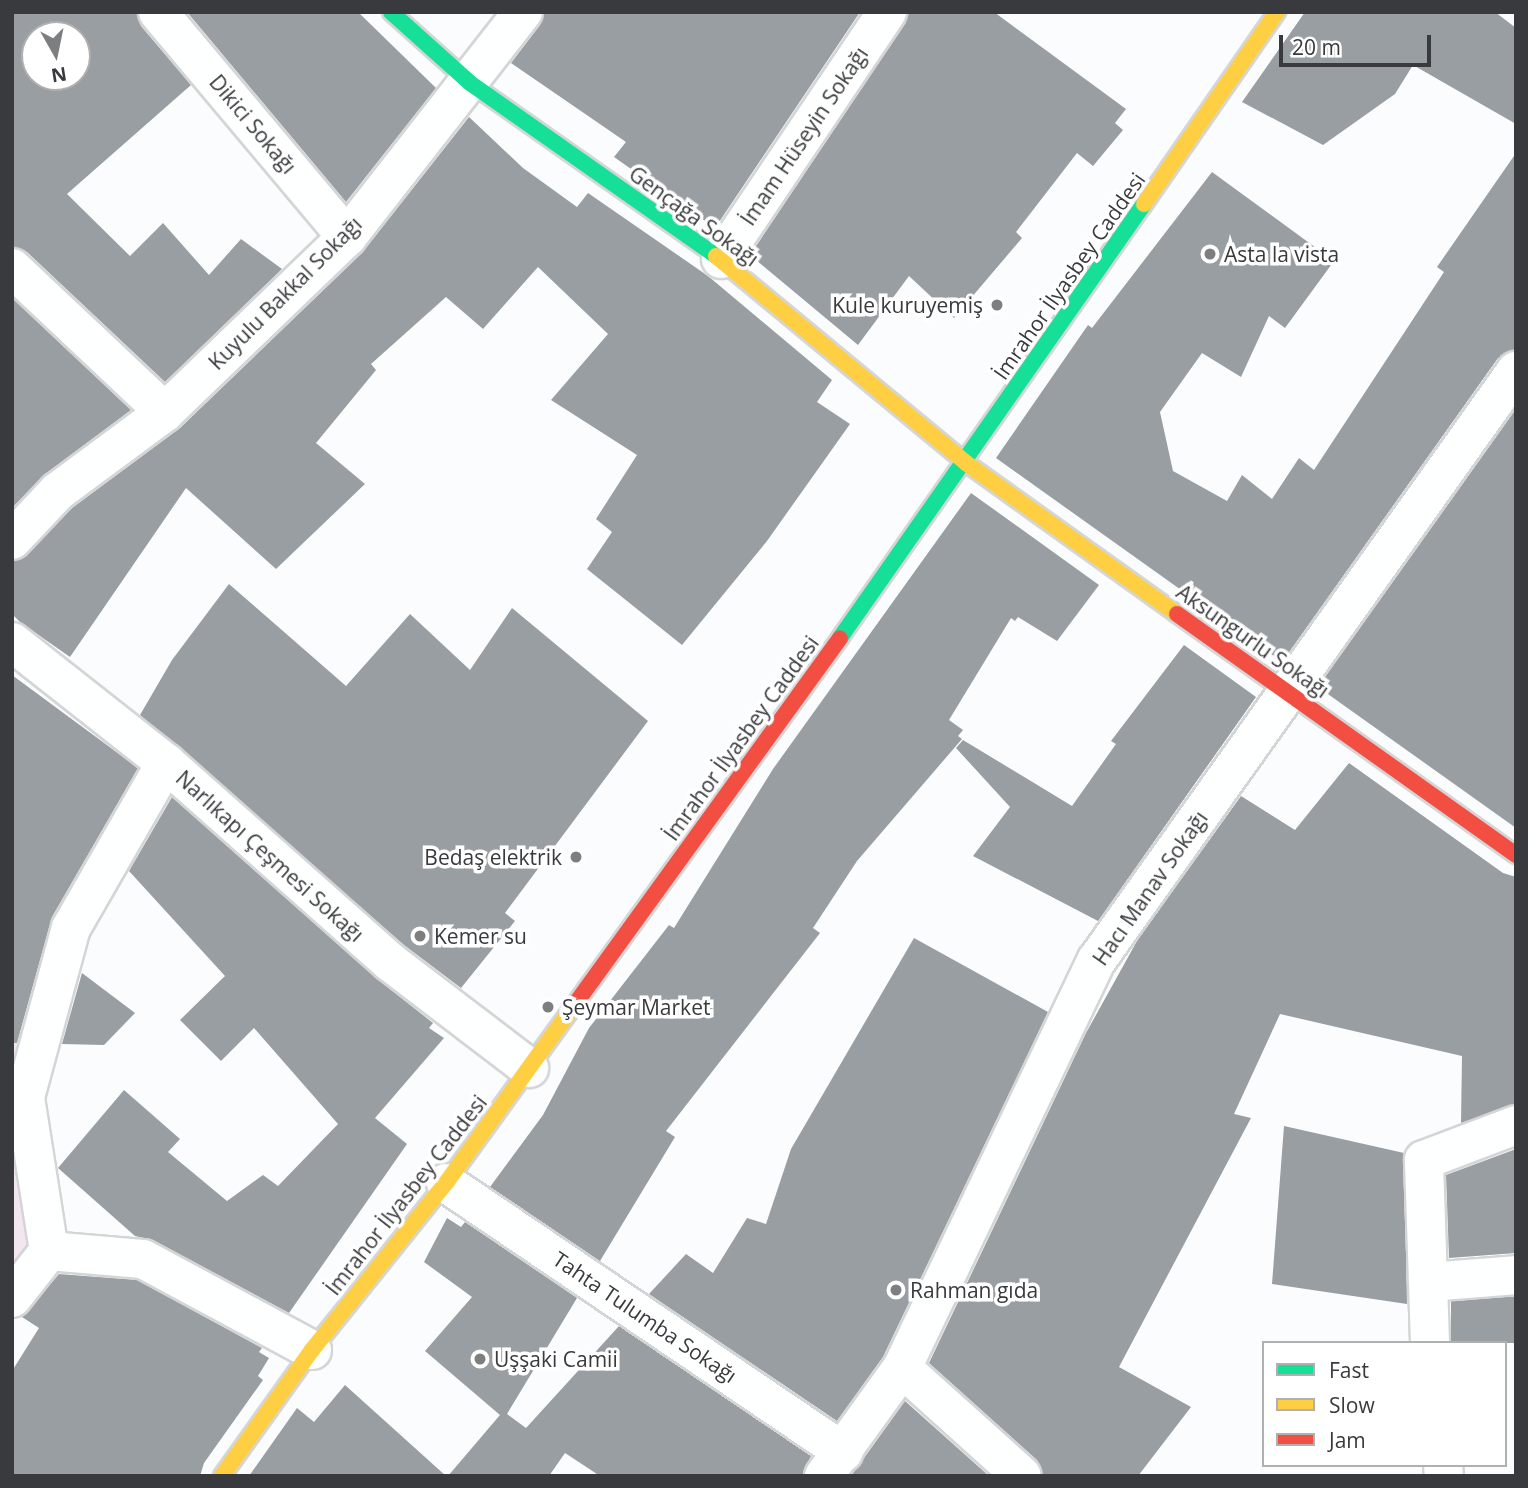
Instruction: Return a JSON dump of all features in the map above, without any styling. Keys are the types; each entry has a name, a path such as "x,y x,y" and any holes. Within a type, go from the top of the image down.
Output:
{"street":[{"name":"Dikici Sokağı","path":"158,12 347,237"},
{"name":"Gençağa Sokağı","path":"391,12 470,83 721,259 966,463"},
{"name":"Kuyulu Bakkal Sokağı","path":"12,540 57,492 164,412 347,237 523,12"},
{"name":"İmam Hüseyin Sokağı","path":"721,259 887,12"},
{"name":"İmrahor İlyasbey Caddesi","path":"222,1476 313,1350 446,1183 966,463 1277,12"},
{"path":"12,268 164,412"},
{"name":"Hacı Manav Sokağı","path":"834,1464 902,1368 1097,960 1516,371"},
{"name":"Aksungurlu Sokağı","path":"966,463 1516,855"},
{"name":"Narlıkapı Çeşmesi Sokağı","path":"12,642 166,763 390,962 529,1068"},
{"path":"12,1298 49,1251 25,1097 71,928 166,763"},
{"path":"1430,1341 1424,1160 1516,1125"},
{"name":"Tahta Tulumba Sokağı","path":"446,1183 834,1464"},
{"path":"49,1251 144,1259 313,1350"},
{"path":"1428,1282 1516,1275"},
{"path":"902,1368 1022,1476"}],"shaded area":[{"path":"12,1042 17,1042 26,1088 42,1217 12,1275"}],"building":[{"path":"12,12 137,12 141,26 191,85 67,194 130,256 163,223 209,275 241,239 282,269 165,382 27,252 12,247"},
{"path":"187,12 358,12 436,88 346,202"},
{"path":"544,12 860,12 715,228 614,157 626,142 511,63 540,25"},
{"path":"909,12 994,12 1126,109 1115,123 1123,130 1093,166 1077,153 1016,232 1022,238 954,318 909,276 858,345 750,255 905,24"},
{"path":"1305,12 1495,12 1516,28 1516,124 1413,65 1395,94 1323,145 1242,102"},
{"path":"469,117 523,168 577,207 588,193 708,276 832,380 817,402 850,424 767,541 682,645 587,569 612,532 596,519 637,455 551,400 608,334 538,267 483,329 446,297 371,364 376,370 316,443 365,484 276,569 186,488 70,657 20,622 12,614 12,561 27,555 72,508 180,428 362,253"},
{"path":"1516,153 1516,350 1498,358 1282,662 996,458 1088,325 1092,328 1212,172 1334,261 1285,328 1269,316 1241,377 1202,353 1160,412 1173,471 1227,501 1242,475 1272,499 1299,458 1314,470 1444,272 1437,267"},
{"path":"12,298 131,410 44,475 12,508"},
{"path":"1516,409 1516,828 1318,687"},
{"path":"971,493 1099,585 1057,641 1018,617 1015,621 1011,618 949,720 963,730 958,736 962,739 857,861 813,928 820,933 666,1131 675,1137 600,1261 490,1187 543,1115 589,1028 669,925 674,928 773,769"},
{"path":"229,584 346,686 410,614 470,670 512,608 648,721 505,913 515,921 461,988 404,945 140,715 172,660"},
{"path":"1184,645 1256,697 1098,921 973,856 1010,807 956,748 963,740 1072,806 1116,744 1111,741"},
{"path":"12,675 138,768 52,917 17,1043 12,1043"},
{"path":"1349,763 1503,873 1516,877 1516,1104 1461,1123 1462,1056 1280,1014 1234,1114 1251,1118 1119,1367 1191,1407 1138,1476 1043,1476 1037,1460 929,1363 1086,1033 1137,941 1241,796 1295,830"},
{"path":"172,797 376,978 433,1023 429,1028 444,1038 375,1118 407,1144 289,1313 153,1240 135,1236 58,1168 124,1090 180,1139 168,1152 227,1201 263,1175 278,1186 338,1124 254,1028 221,1061 180,1020 225,976 129,871"},
{"path":"914,938 1048,1012 883,1357 837,1421 649,1294 686,1254 713,1273 747,1218 766,1224 791,1149"},
{"path":"82,973 135,1013 104,1045 62,1044"},
{"path":"1284,1126 1404,1153 1407,1304 1272,1284"},
{"path":"1516,1149 1516,1253 1449,1258 1446,1175"},
{"path":"447,1218 461,1227 465,1222 577,1298 507,1414 526,1428 619,1326 811,1456 802,1476 600,1476 565,1453 549,1476 448,1476 500,1415 425,1351 472,1297 424,1262"},
{"path":"59,1274 137,1280 262,1348 259,1352 269,1358 258,1376 263,1380 204,1463 200,1476 12,1476 12,1371 39,1328 22,1317"},
{"path":"1451,1297 1516,1297 1516,1343 1451,1341"},
{"path":"345,1385 446,1476 249,1476 297,1408 314,1422"},
{"path":"905,1401 989,1476 851,1476"}],"traffic: fast":[{"path":"391,12 470,83 716,256"},
{"path":"840,638 1144,204"}],"traffic: slow":[{"path":"1144,204 1277,12"},
{"path":"716,256 966,463 1177,614"},
{"path":"222,1476 312,1350 446,1183 573,1007"}],"traffic: jam":[{"path":"1177,614 1516,855"},
{"path":"573,1007 840,638"}],"place":[{"name":"Asta la vista","path":"1210,254"},
{"name":"Kule kuruyemiş","path":"997,305"},
{"name":"Bedaş elektrik","path":"576,857"},
{"name":"Kemer su","path":"420,936"},
{"name":"Şeymar Market","path":"548,1007"},
{"name":"Rahman gıda","path":"896,1290"},
{"name":"Uşşaki Camii","path":"480,1359"}]}
